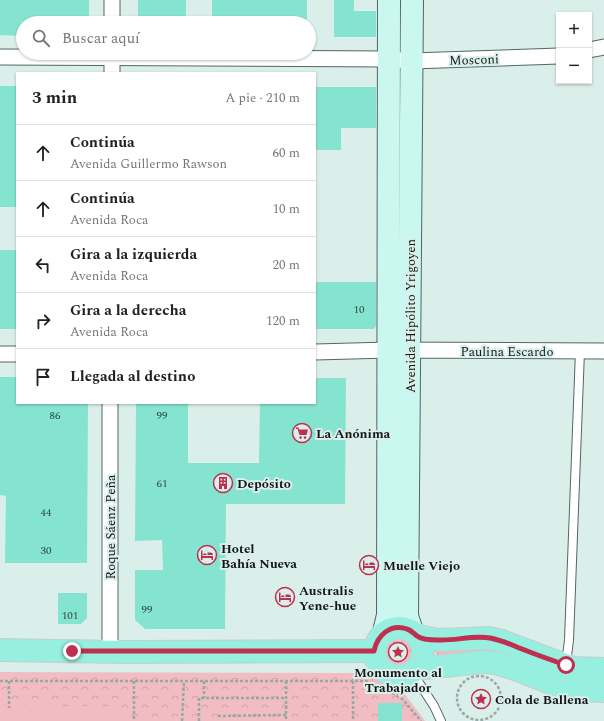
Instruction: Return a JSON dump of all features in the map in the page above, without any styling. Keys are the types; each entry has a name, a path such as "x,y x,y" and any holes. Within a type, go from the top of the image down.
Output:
{"main road":[{"name":"Avenida Hipólito Yrigoyen","path":"390,0 389,59 407,616 415,634"},
{"name":"Avenida Hipólito Yrigoyen","path":"384,632 388,615 411,61 412,0"},
{"path":"604,669 573,668 502,641 489,638 438,640 415,634 406,628 398,627 391,628 384,632 379,637 374,651 377,663 382,669 388,674 395,676 402,676 413,671 483,662 495,663 512,668 564,688 604,691"},
{"path":"413,671 420,664 422,657 421,642 415,634"},
{"path":"0,650 110,652 374,651"}],"street":[{"path":"112,0 112,16"},
{"path":"592,49 604,47"},
{"name":"Mosconi","path":"316,58 389,59 411,61 556,56"},
{"name":"Mosconi","path":"0,57 16,57"},
{"path":"112,60 112,72"},
{"name":"Paulina Escardo","path":"316,352 399,350 604,351"},
{"path":"0,354 16,354"},
{"name":"Roque Sáenz Peña","path":"110,404 110,652"}],"lane":[{"path":"566,665 569,640 580,351"},
{"path":"413,671 434,706 441,721"}],"path":[{"path":"477,676 489,678 495,682 501,695 499,708 489,718 482,720 469,718 460,710 458,704 458,692 462,685 471,678 477,676"},
{"path":"0,681 366,681 399,696 421,721"},
{"path":"9,681 9,708"},
{"path":"134,681 134,721"},
{"path":"182,721 184,681"},
{"path":"204,681 204,698"},
{"path":"286,681 286,721"},
{"path":"353,681 353,721"},
{"path":"199,721 199,698 286,698"},
{"path":"218,716 286,715"}],"green space":[{"path":"398,637 408,641 412,651 408,661 398,665 388,661 384,651 388,641"},
{"path":"490,647 604,678 604,683 437,656 435,651 437,648"},
{"path":"0,672 361,673 401,689 425,721 0,721"},
{"path":"0,705 53,705 53,721 0,721"},
{"path":"54,706 121,706 121,721 54,721"}],"building":[{"path":"0,0 89,0 89,16 16,16 16,36 0,35"},
{"path":"138,0 186,0 186,16 138,16"},
{"path":"212,0 307,0 307,16 212,16"},
{"path":"334,0 354,0 354,11 376,11 376,37 334,37"},
{"path":"0,86 16,86 16,207 0,207"},
{"path":"316,87 376,87 376,128 341,128 341,150 316,150"},
{"path":"0,250 16,250 16,329 0,329"},
{"path":"316,282 376,282 376,326 374,329 316,329"},
{"path":"0,377 16,377 16,404 88,404 87,563 5,563 6,496 0,495"},
{"path":"316,378 346,378 345,504 226,504 225,629 145,629 135,620 135,570 163,570 162,540 135,541 136,404 188,404 188,463 259,463 260,404 316,404"},
{"path":"58,593 87,593 87,618 81,624 58,624"},
{"path":"378,703 402,703 402,721 378,721"}],"place":[{"name":"La Anónima","path":"302,433"},
{"name":"Depósito","path":"223,483"},
{"name":"Hotel Bahía Nueva","path":"207,555"},
{"name":"Muelle Viejo","path":"369,565"},
{"name":"Australis Yene-hue","path":"285,597"},
{"name":"Monumento al Trabajador","path":"398,652"},
{"name":"Cola de Ballena","path":"481,699"}],"route":[{"path":"72,651 374,651 379,637 384,632 391,628 398,627 406,628 418,636 438,640 489,638 502,641 566,665"}]}
